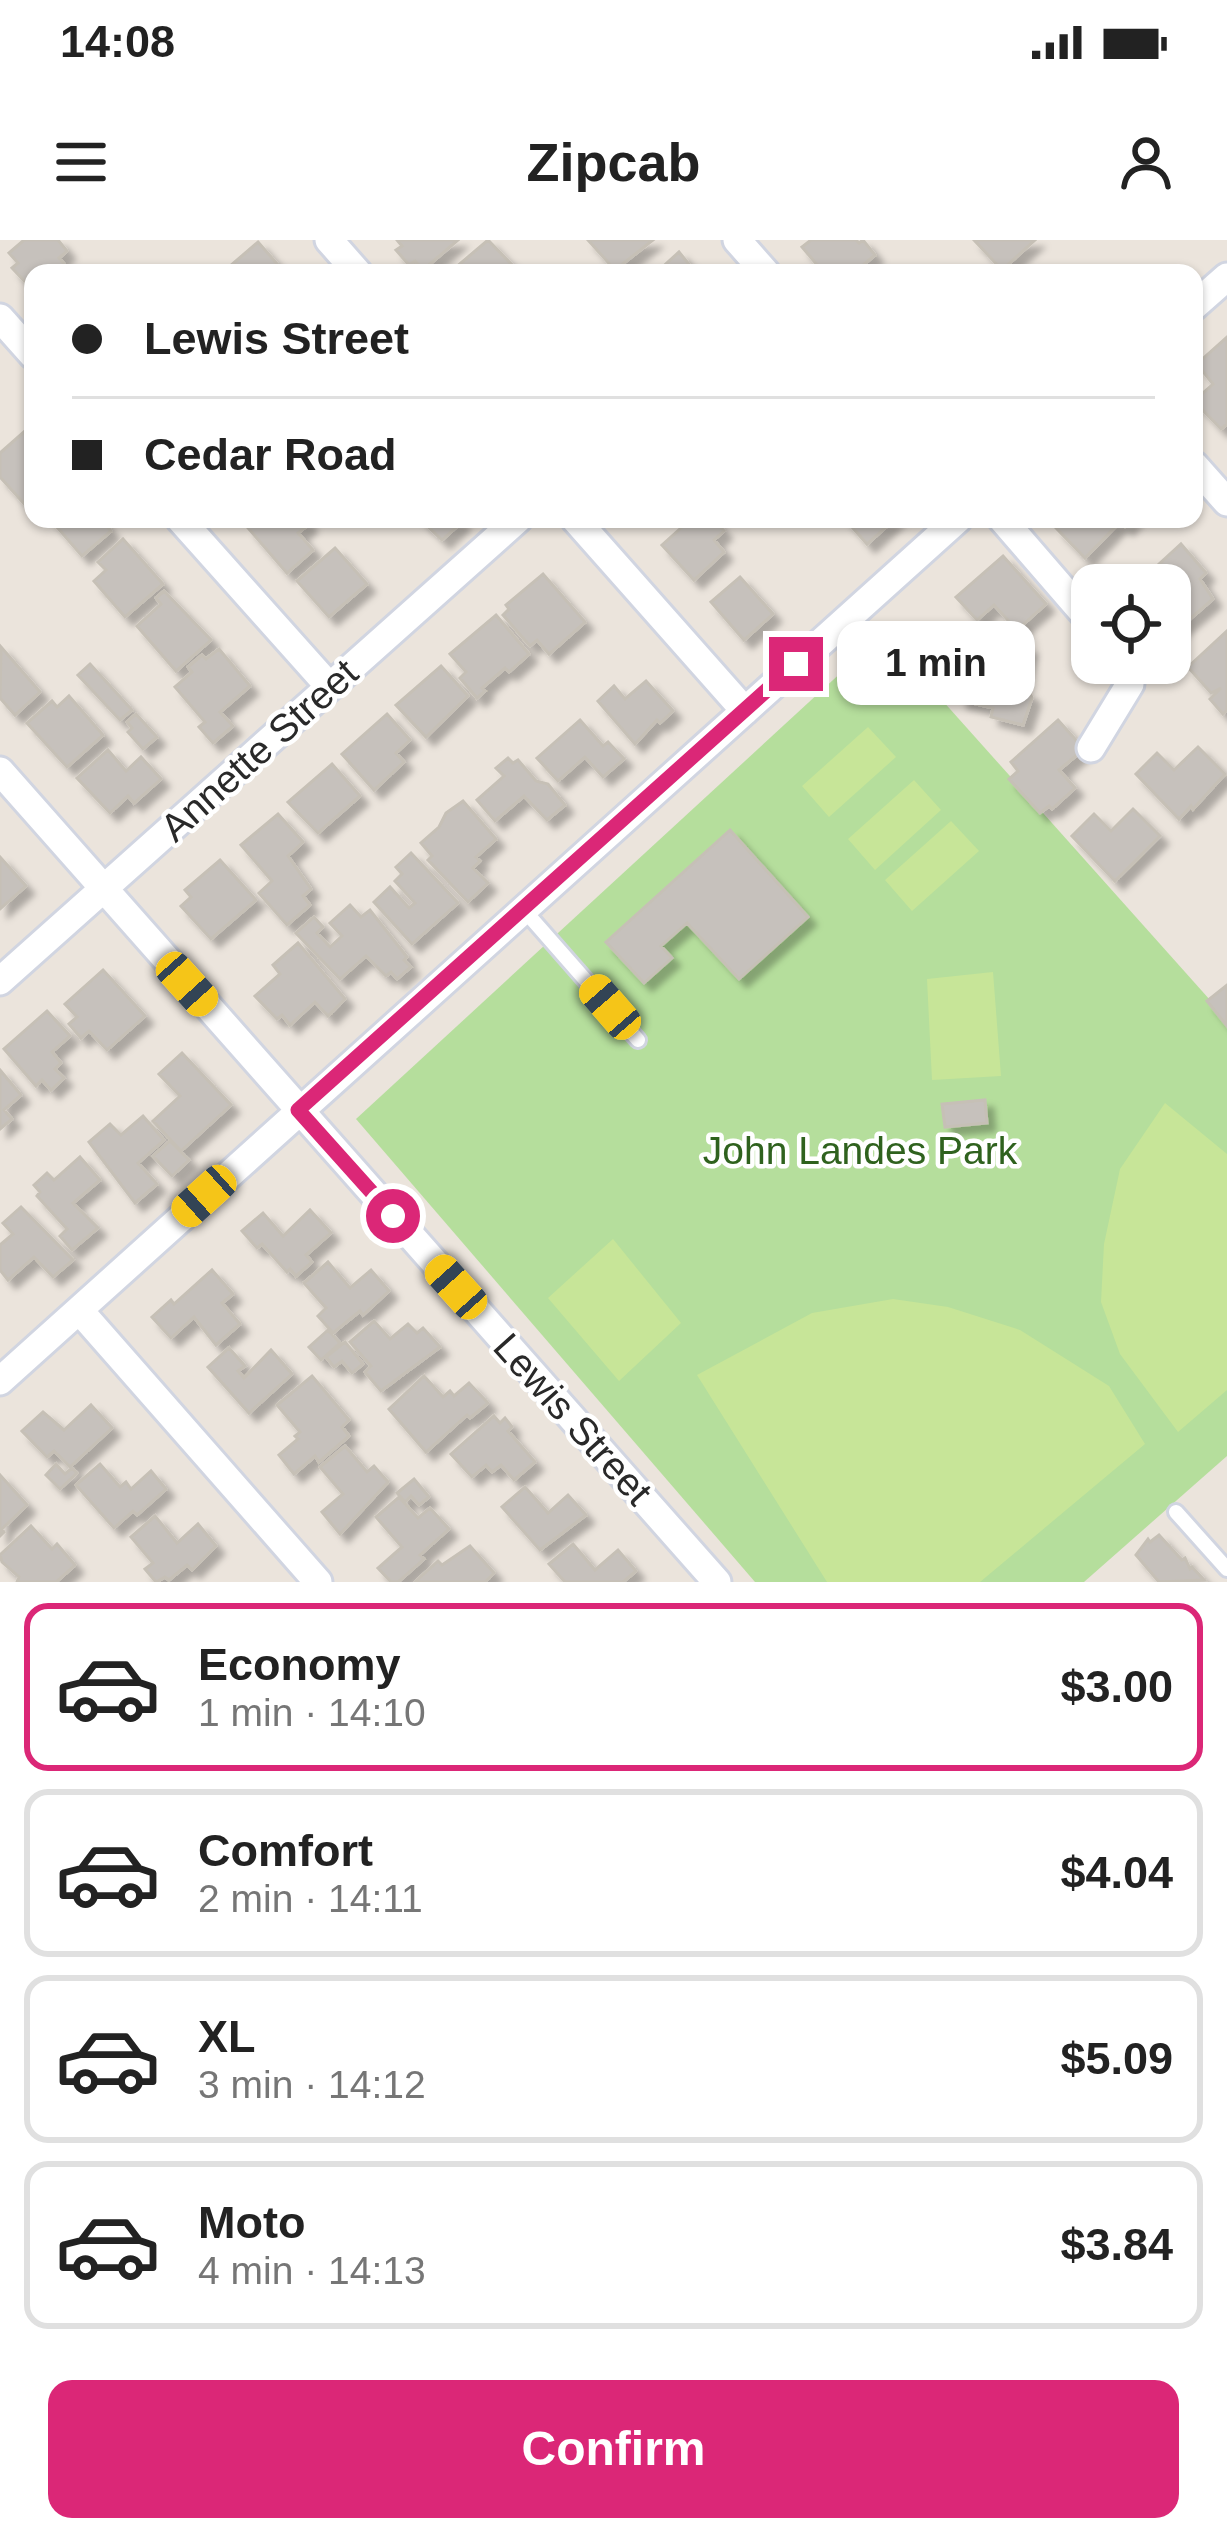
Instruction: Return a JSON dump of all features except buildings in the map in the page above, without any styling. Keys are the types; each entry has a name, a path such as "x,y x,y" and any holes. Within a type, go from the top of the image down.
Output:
{"street":[{"path":"329,240 350,264"},
{"path":"737,240 758,264"},
{"path":"1203,298 1227,277"},
{"path":"0,318 24,345"},
{"path":"1203,475 1227,502"},
{"path":"188,528 329,686"},
{"name":"Annette Street","path":"0,981 508,528"},
{"path":"583,528 745,711"},
{"path":"0,1382 948,528"},
{"path":"1010,528 1071,599"},
{"path":"1091,748 1130,684"},
{"name":"Lewis Street","path":"0,771 717,1582"},
{"path":"79,1310 318,1582"}],"lane":[{"path":"524,910 638,1040"},
{"path":"1176,1512 1227,1569"}],"green space":[{"name":"John Landes Park","path":"883,634 1227,1019 1227,1456 1084,1582 755,1582 356,1119"},
{"path":"868,727 896,757 829,817 802,786"},
{"path":"914,780 941,810 875,870 848,839"},
{"path":"951,821 979,851 912,911 885,880"},
{"path":"993,972 1001,1076 932,1080 927,979"},
{"path":"1165,1103 1227,1154 1227,1390 1178,1432 1120,1354 1101,1302 1104,1244 1120,1169"},
{"path":"613,1239 681,1323 619,1381 548,1298"},
{"path":"893,1299 948,1307 1020,1330 1109,1386 1145,1444 980,1582 827,1582 697,1375 812,1313"}],"route":[{"path":"393,1216 298,1110 796,664"}]}
